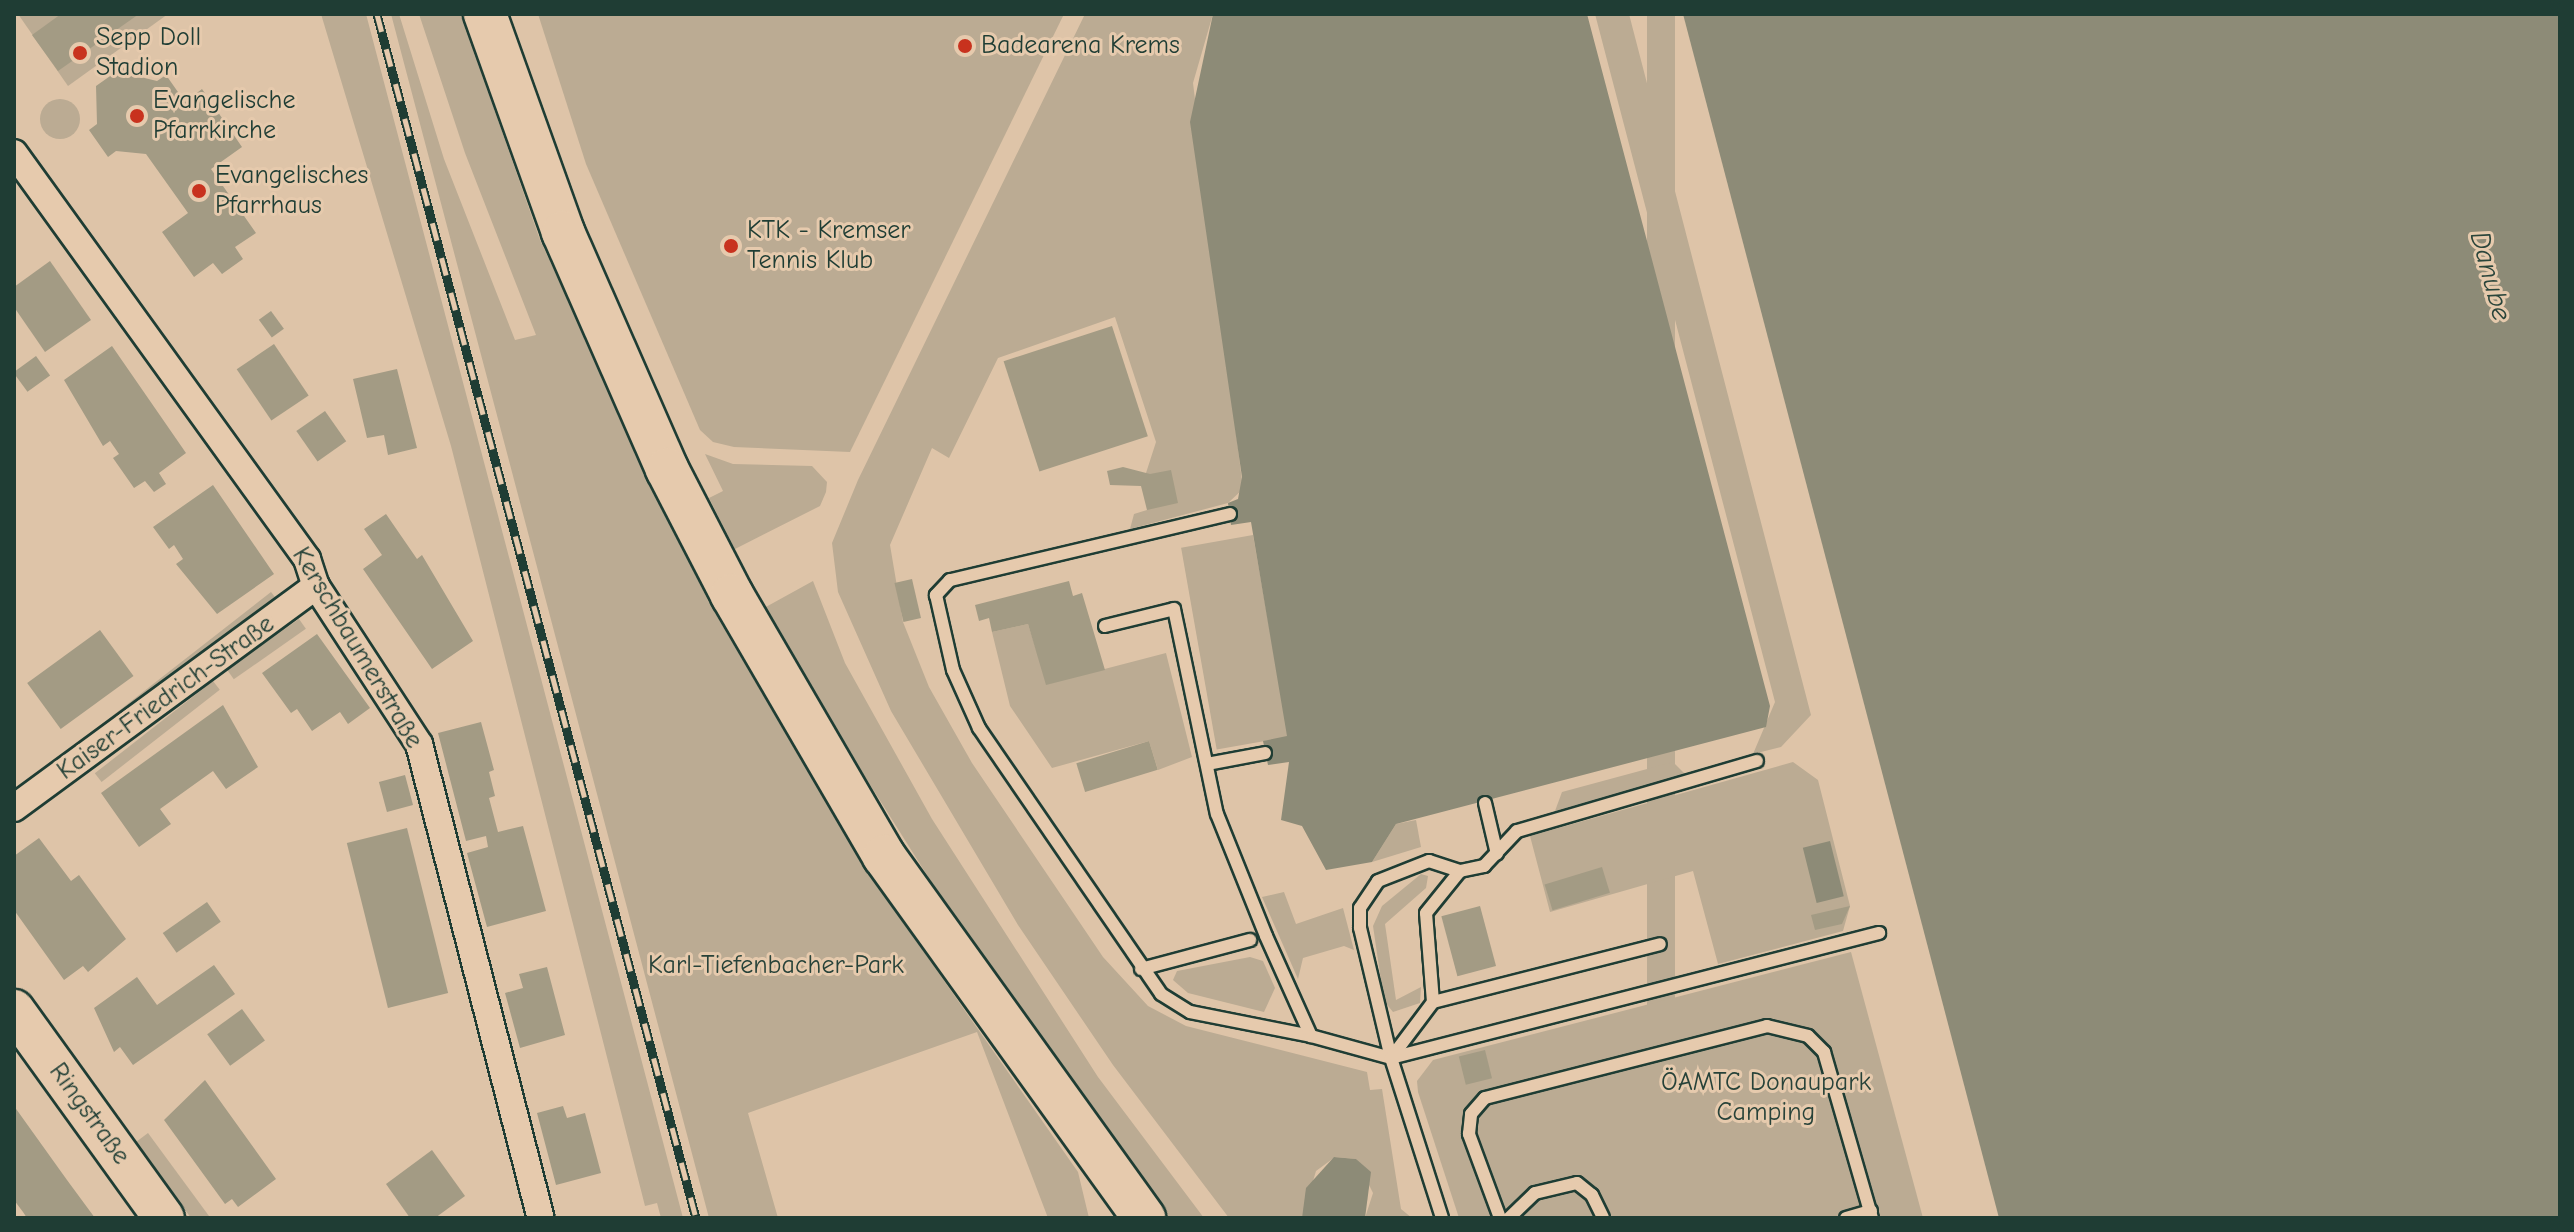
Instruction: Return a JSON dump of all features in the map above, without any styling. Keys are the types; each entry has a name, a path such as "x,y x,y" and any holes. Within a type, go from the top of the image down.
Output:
{"highway":[{"path":"485,14 563,232 667,469 732,595 884,856 1144,1218"}],"main road":[{"name":"Ringstraße","path":"14,1010 164,1218"}],"street":[{"name":"Kerschbaumerstraße","path":"14,153 307,559 316,586 419,744 541,1218"},
{"name":"Kaiser-Friedrich-Straße","path":"14,808 316,586"}],"lane":[{"path":"1230,514 950,580 936,595 953,670 979,728 1161,994 1190,1012 1311,1036 1391,1058 1879,933"},
{"path":"1105,626 1174,609 1217,814 1250,899 1311,1036"},
{"path":"1207,764 1265,753"},
{"path":"1442,1218 1374,1004 1360,908 1378,881 1402,867 1429,861 1460,871 1484,866 1517,831 1757,761"},
{"path":"1485,803 1497,854"},
{"path":"1433,1002 1426,913 1460,871"},
{"path":"1141,969 1250,940"},
{"path":"1391,1058 1433,1002 1660,944"},
{"path":"1500,1218 1469,1134 1471,1114 1485,1098 1767,1026 1808,1036 1824,1052 1872,1215 1846,1218"},
{"path":"1509,1218 1535,1193 1577,1183 1592,1195 1603,1218"}],"green space":[{"name":"Sepp Doll Stadion","path":"18,14 168,14 68,86"},
{"path":"321,14 366,14 683,1218 661,1218 657,1203 645,1206 451,446"},
{"name":"Karl-Tiefenbacher-Park","path":"391,14 399,14 444,159 515,340 536,335 465,153 419,14 461,14 540,240 709,603 865,868 1078,1172 1089,1218 1048,1218 977,1032 748,1113 778,1218 709,1218"},
{"name":"KTK - Kremser Tennis Klub","path":"538,14 1064,14 850,452 734,447 713,442 700,430 586,164"},
{"path":"1085,14 1213,14 1193,83 1243,489 1228,503 1130,529 1134,514 1147,510 1146,473 1156,442 1115,317 998,358 949,458 932,448 890,545 903,622 929,687 972,763 1103,957 1148,1006 1186,1026 1367,1072 1370,1090 1382,1089 1401,1209 1412,1218 1365,1218 1373,1193 1356,1159 1335,1157 1316,1171 1302,1218 1229,1218 1113,1065 1018,925 891,711 838,592 832,543 858,480"},
{"path":"1595,14 1629,14 1811,715 1781,747 1753,754 1775,702"},
{"path":"1647,14 1675,14 1675,1218 1647,1218"},
{"path":"60,99 74,105 80,119 74,133 60,139 46,133 40,119 46,105"},
{"path":"705,454 733,464 812,466 827,482 826,492 820,506 735,549 709,498 723,491"},
{"path":"1253,535 1289,737 1217,750 1181,548"},
{"path":"813,581 845,663 932,819 1098,1077 1204,1218 1167,1218 990,975 816,699 764,608"},
{"path":"271,592 278,601 86,750 80,742"},
{"path":"299,619 306,629 234,679 227,669"},
{"path":"1028,624 1047,684 1166,653 1192,757 1158,770 1149,741 1052,768 1010,706 992,632"},
{"path":"213,681 220,690 102,782 95,773"},
{"path":"1673,762 1686,775 1555,811 1562,792"},
{"path":"1793,762 1818,780 1850,906 1843,931 1718,964 1693,871 1550,912 1530,836"},
{"path":"1416,820 1421,847 1372,862 1396,824"},
{"path":"1421,874 1428,876 1426,888 1385,924 1396,1000 1421,987 1420,1003 1393,1012 1384,1001 1373,926 1382,906"},
{"path":"1284,892 1296,924 1343,908 1354,950 1344,946 1303,958 1298,979 1262,897"},
{"name":"ÖAMTC Donaupark Camping","path":"1851,952 1923,1218 1459,1218 1418,1092 1417,1081 1433,1060"},
{"path":"1250,957 1263,961 1275,988 1264,1012 1188,993 1173,980 1177,971"},
{"path":"148,1133 209,1216 207,1218 191,1218 136,1142"}],"water":[{"path":"1213,14 1587,14 1770,706 1766,727 1396,824 1372,862 1326,870 1302,826 1281,820 1289,762 1268,765 1263,741 1287,736 1251,522 1231,525 1228,503 1238,499 1242,477 1190,122"},
{"name":"Danube","path":"1683,14 2560,14 2560,1218 1999,1218"},
{"path":"1830,841 1844,896 1817,903 1803,848"},
{"path":"1334,1157 1356,1159 1371,1172 1365,1218 1302,1218 1306,1188"}],"building":[{"path":"61,14 139,14 58,71 32,35"},
{"name":"Evangelisches Pfarrhaus","path":"123,67 128,74 157,81 166,75 185,102 202,89 242,147 211,169 256,233 235,247 243,259 222,274 213,263 194,277 162,232 188,213 146,154 116,151 108,157 89,130 97,124 96,86"},
{"path":"50,261 91,320 45,352 14,307 14,287"},
{"path":"271,311 284,329 272,338 259,320"},
{"path":"1112,326 1148,436 1039,472 1004,361"},
{"path":"274,344 309,395 271,421 237,369"},
{"path":"112,346 186,453 159,473 166,484 154,492 145,481 134,488 113,458 119,454 110,441 103,446 64,380"},
{"path":"36,356 50,375 27,392 14,372"},
{"path":"397,369 417,448 388,455 384,435 367,438 353,379"},
{"path":"325,411 346,441 318,461 296,431"},
{"path":"1123,467 1150,474 1171,470 1178,503 1147,510 1141,486 1110,485 1107,471"},
{"path":"213,485 274,574 217,614 176,564 183,559 174,545 169,549 153,527"},
{"path":"386,514 417,559 422,555 473,641 432,669 363,569 382,555 364,529"},
{"path":"912,579 921,618 903,622 894,583"},
{"path":"1069,581 1073,596 1082,593 1105,670 1046,685 1028,624 992,632 989,618 979,621 975,605"},
{"path":"100,630 134,676 61,729 27,683"},
{"path":"317,634 370,708 348,724 340,712 312,731 297,709 291,713 262,673"},
{"path":"223,705 258,767 226,789 213,771 160,809 171,824 139,847 101,793"},
{"path":"481,722 494,770 489,772 495,796 489,798 498,832 523,826 546,911 487,927 467,853 488,847 486,836 466,841 438,733"},
{"path":"1149,741 1158,770 1085,792 1076,763"},
{"path":"405,775 413,805 387,812 379,782"},
{"path":"407,828 448,993 388,1008 347,843"},
{"path":"39,838 71,881 79,875 126,939 88,972 83,966 64,980 14,910 14,856"},
{"path":"1602,867 1610,893 1553,910 1545,885"},
{"path":"207,902 221,922 177,953 163,933"},
{"path":"1480,906 1496,966 1457,976 1441,916"},
{"path":"1850,906 1842,924 1815,930 1811,915"},
{"path":"214,965 235,994 133,1065 120,1047 114,1052 94,1008 137,977 157,1005"},
{"path":"547,967 565,1035 520,1048 505,993 523,988 519,974"},
{"path":"242,1009 265,1041 230,1066 207,1034"},
{"path":"1485,1050 1492,1078 1466,1085 1459,1057"},
{"path":"205,1080 276,1179 238,1207 232,1199 225,1204 164,1120"},
{"path":"14,1106 95,1218 27,1218 14,1200"},
{"path":"563,1106 567,1118 585,1113 601,1173 556,1185 537,1113"},
{"path":"432,1150 465,1196 435,1218 410,1218 386,1184"}],"railway":[{"path":"377,14 696,1218"}],"place":[{"name":"Badearena Krems","path":"965,46"},
{"name":"Sepp Doll Stadion","path":"80,53"},
{"name":"Evangelische Pfarrkirche","path":"137,116"},
{"name":"Evangelisches Pfarrhaus","path":"199,191"},
{"name":"KTK - Kremser Tennis Klub","path":"731,246"}]}
